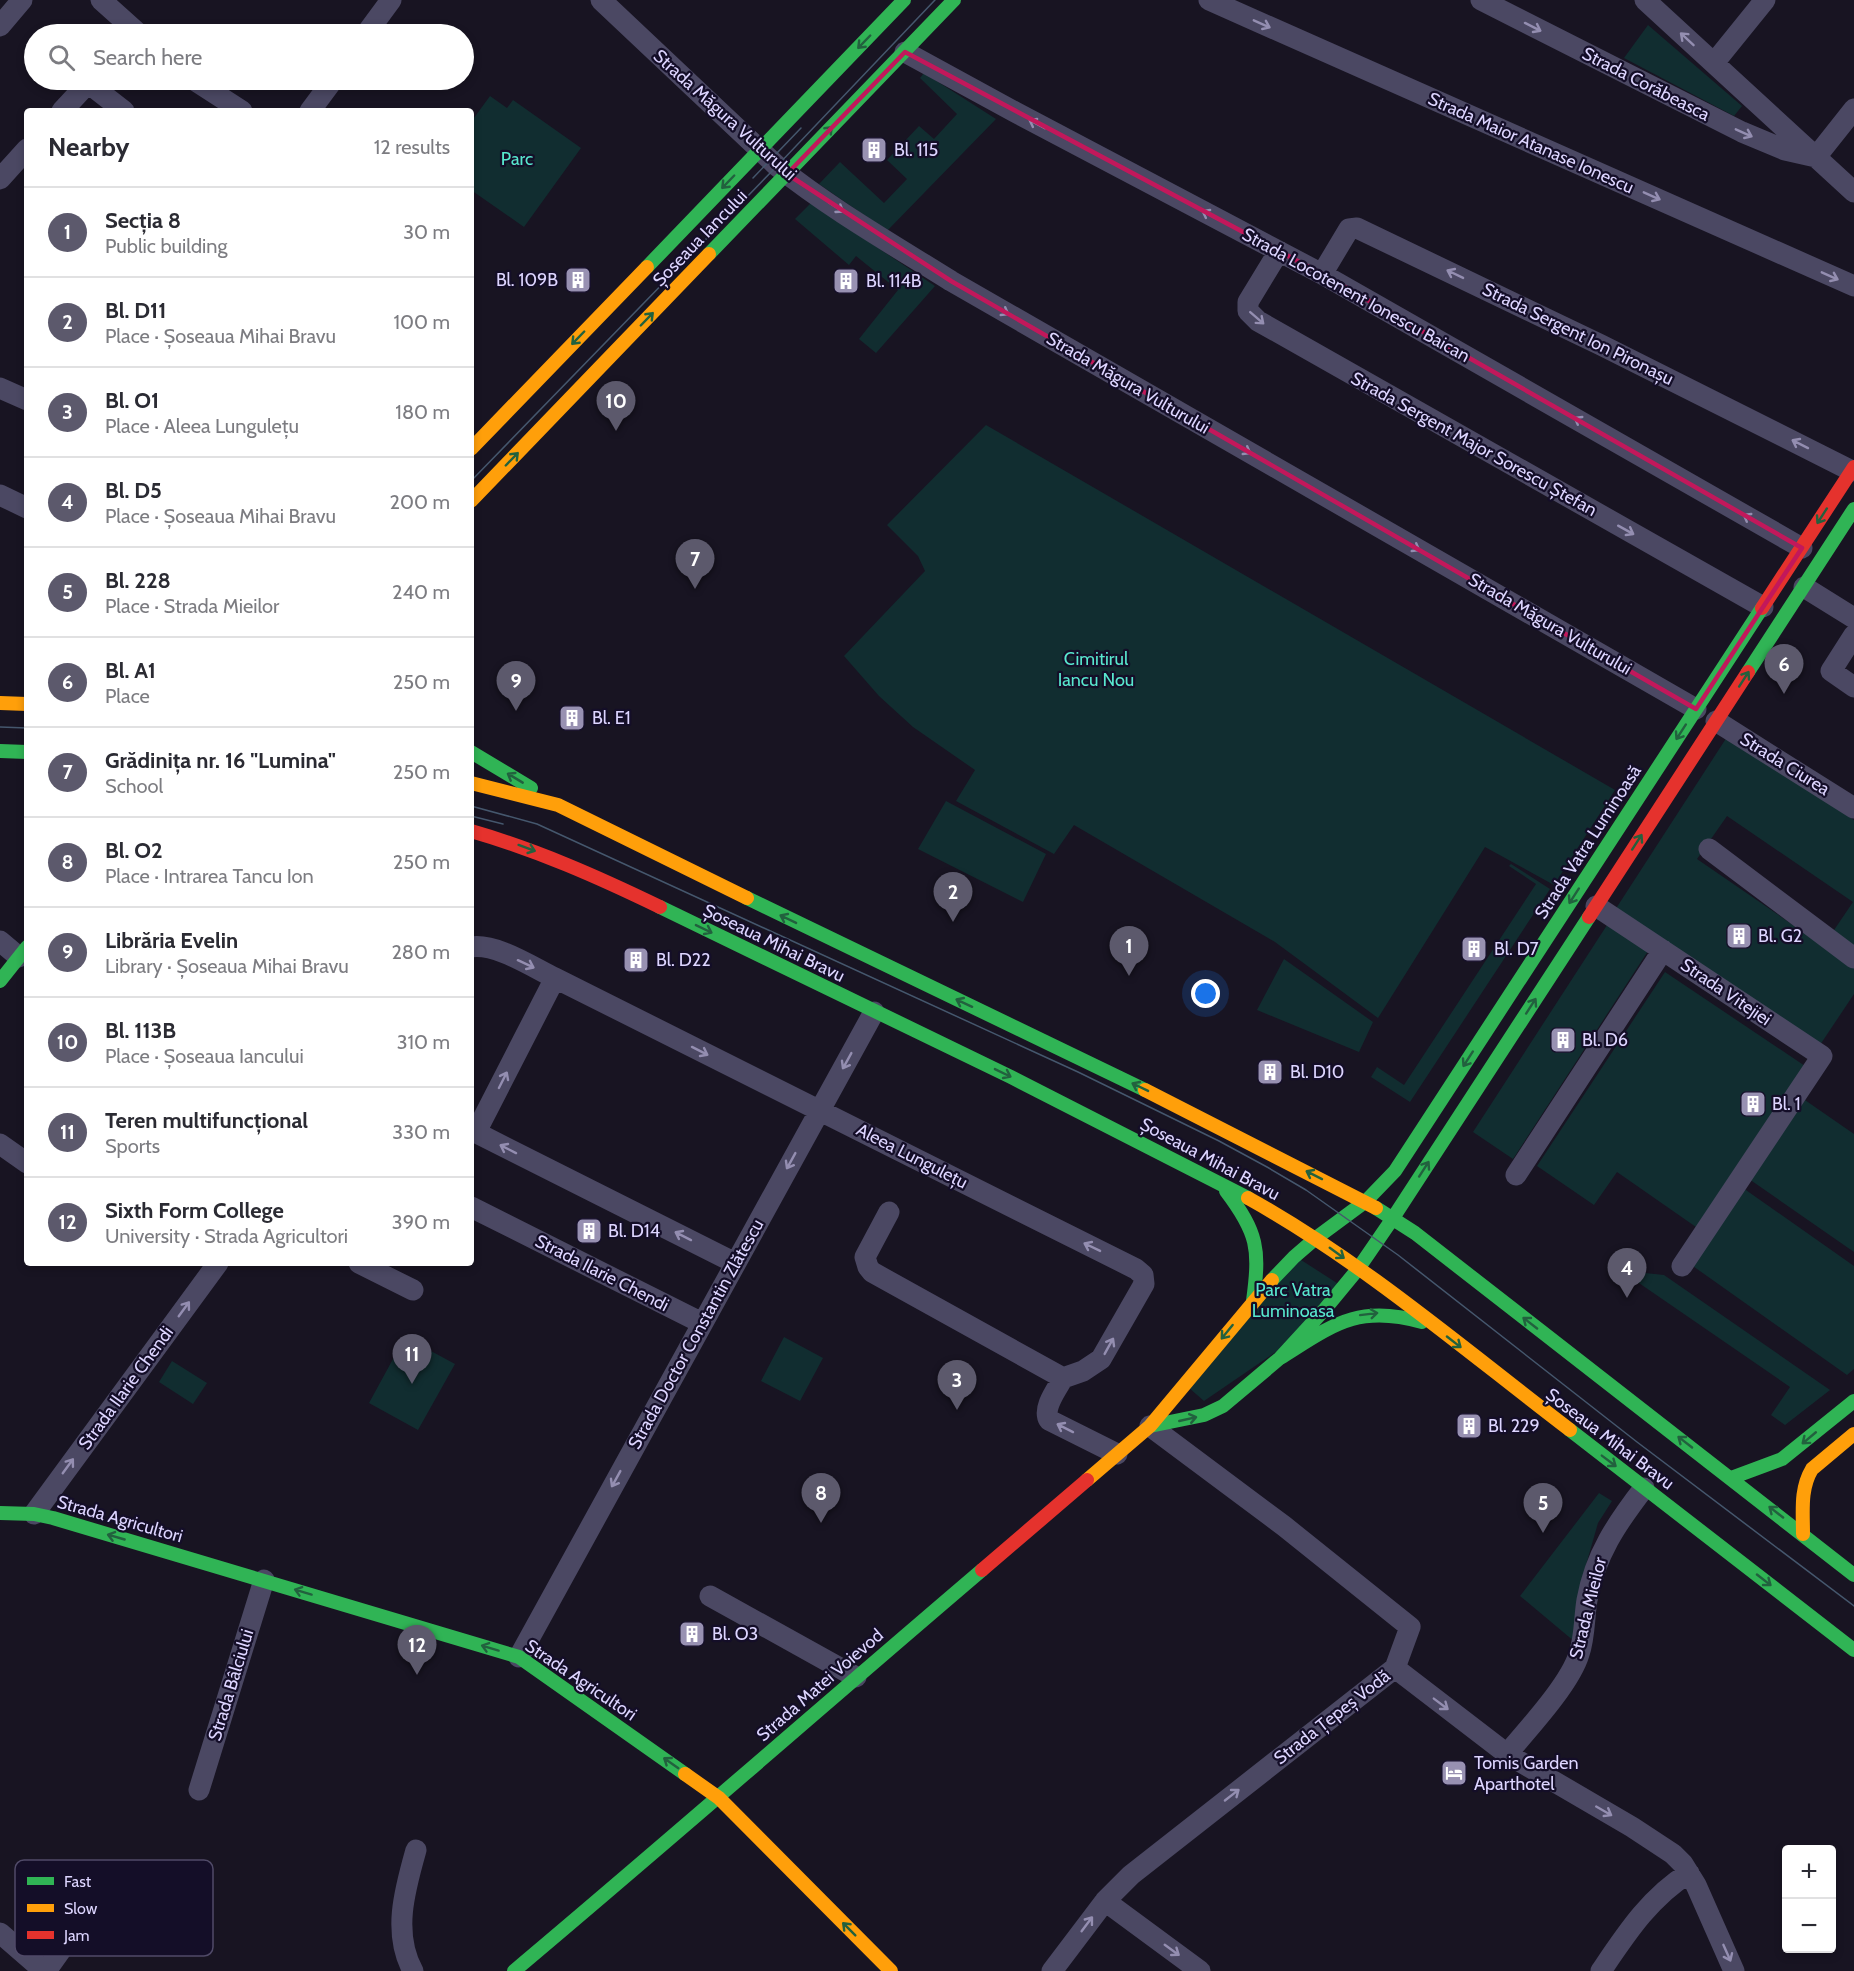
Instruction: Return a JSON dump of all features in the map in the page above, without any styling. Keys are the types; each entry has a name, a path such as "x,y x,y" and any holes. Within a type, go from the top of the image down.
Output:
{"main road":[{"name":"Șoseaua Iancului","path":"474,446 904,0"},
{"name":"Șoseaua Iancului","path":"474,498 954,0"},
{"name":"Strada Vatra Luminoasă","path":"1337,1222 1366,1202 1395,1171 1853,469"},
{"path":"1393,1218 1854,509"},
{"path":"0,703 24,704"},
{"path":"1696,709 1716,721"},
{"path":"0,751 24,752"},
{"path":"474,754 558,805"},
{"name":"Șoseaua Mihai Bravu","path":"474,784 558,805 1169,1101 1366,1202 1393,1218 1854,1575"},
{"name":"Șoseaua Mihai Bravu","path":"474,832 522,846 608,882 1011,1077 1286,1219 1316,1238 1436,1328 1854,1650"},
{"path":"0,981 23,952"},
{"path":"1220,1183 1242,1211 1254,1232 1258,1261 1253,1301"},
{"name":"Strada Matei Voievod","path":"1150,1426 1204,1415 1223,1406 1280,1358 1358,1269 1393,1218"},
{"name":"Strada Matei Voievod","path":"514,1971 1150,1426 1253,1301 1294,1257 1337,1222"},
{"path":"1280,1358 1328,1329 1361,1315 1393,1314 1436,1328"},
{"path":"1731,1478 1782,1459 1854,1401"},
{"path":"1803,1534 1804,1489 1807,1475 1854,1434"},
{"name":"Strada Agricultori","path":"0,1513 34,1514 519,1657 718,1798 891,1971"}],"street":[{"path":"0,26 22,0"},
{"path":"101,0 128,24"},
{"path":"373,24 391,0"},
{"name":"Strada Măgura Vulturului","path":"601,0 787,174 961,287 1696,709"},
{"name":"Strada Maior Atanase Ionescu","path":"1209,0 1854,286"},
{"name":"Strada Corăbeasca","path":"1481,0 1742,132 1785,150 1816,156"},
{"path":"1645,0 1854,192"},
{"path":"1714,63 1766,0"},
{"name":"Strada Locotenent Ionescu Baican","path":"905,52 1322,274 1802,548"},
{"path":"65,108 82,90"},
{"path":"97,90 120,108"},
{"path":"209,90 237,108"},
{"path":"312,108 326,90"},
{"path":"1816,156 1854,109"},
{"path":"0,179 24,152"},
{"name":"Strada Sergent Ion Pironașu","path":"1322,274 1349,229 1357,228 1853,469"},
{"name":"Strada Sergent Major Sorescu Ștefan","path":"1279,251 1248,302 1248,311 1258,321 1763,607"},
{"path":"0,388 24,399"},
{"path":"0,495 24,507"},
{"path":"1804,586 1854,618"},
{"path":"1854,634 1831,670 1854,687"},
{"name":"Strada Ciurea","path":"1716,721 1854,808"},
{"path":"1709,849 1854,958"},
{"name":"Strada Vitejiei","path":"1596,906 1822,1056 1682,1266"},
{"path":"0,942 23,952"},
{"name":"Aleea Lungulețu","path":"474,946 481,945 496,950 555,978 1136,1269 1143,1275 1144,1284 1101,1359 1083,1371 1063,1378"},
{"path":"1516,1175 1663,950"},
{"path":"555,978 474,1131 735,1263"},
{"name":"Strada Doctor Constantin Zlătescu","path":"519,1657 874,1012"},
{"path":"0,1144 24,1161"},
{"name":"Strada Ilarie Chendi","path":"474,1209 702,1323"},
{"path":"889,1212 864,1257 867,1267 872,1272 1063,1378 1048,1409 1047,1415 1050,1420 1117,1454"},
{"name":"Strada Ilarie Chendi","path":"34,1514 216,1266"},
{"path":"365,1266 413,1290"},
{"name":"Strada Țepeș Vodă","path":"1052,1971 1105,1901 1131,1875 1395,1668 1410,1627 1275,1519 1150,1426"},
{"name":"Strada Mieilor","path":"1507,1754 1573,1669 1580,1654 1587,1600 1600,1555 1609,1536 1644,1488"},
{"name":"Strada Bâlciului","path":"199,1790 264,1580"},
{"path":"710,1596 856,1677"},
{"path":"1395,1668 1507,1754 1673,1854 1689,1873 1734,1971"},
{"path":"413,1971 404,1949 402,1929 404,1895 416,1850"},
{"path":"1601,1971 1633,1924 1668,1888 1689,1873"},
{"path":"1105,1901 1200,1971"},
{"path":"0,1933 15,1946"},
{"path":"27,1956 45,1971 56,1956"}],"highlighted area":[{"path":"905,52 1322,274 1802,548 1696,709 951,281 787,174"}],"green space":[{"path":"1648,25 1742,106 1734,116 1624,58"},
{"path":"924,73 996,119 887,231 819,184 840,162 884,203 907,179 887,160 919,126 934,139 957,114 920,78"},
{"name":"Parc","path":"490,96 507,108 513,100 581,148 524,227 474,192 474,118"},
{"path":"811,203 935,286 876,353 859,339 898,290 856,256 849,265 795,219"},
{"name":"Cimitirul Iancu Nou","path":"986,425 1615,790 1554,885 1485,847 1378,1018 1275,942 1074,825 1054,854 956,801 975,770 913,727 879,696 844,656 925,571 918,556 887,525"},
{"path":"1727,737 1854,820 1854,948 1832,933 1853,902 1727,816 1697,859 1854,967 1854,994 1820,1045 1615,910"},
{"path":"946,801 1046,854 1023,902 918,849"},
{"path":"1511,864 1550,889 1410,1102 1371,1077 1377,1067 1404,1085 1536,884 1509,866"},
{"name":"Bl. D6","path":"1609,922 1650,948 1513,1159 1473,1132"},
{"path":"1284,959 1373,1022 1359,1052 1257,1010"},
{"path":"1665,972 1805,1066 1696,1227 1617,1172 1594,1205 1537,1166"},
{"path":"1802,1098 1854,1134 1854,1252 1749,1179"},
{"path":"1743,1188 1854,1266 1854,1369 1847,1375 1690,1264"},
{"name":"Parc Vatra Luminoasa","path":"1298,1258 1340,1285 1277,1351 1204,1401 1188,1387"},
{"path":"1645,1273 1664,1275 1830,1390 1785,1425 1771,1415 1790,1387 1636,1281"},
{"path":"405,1337 455,1364 418,1430 369,1403"},
{"path":"784,1337 823,1358 800,1401 761,1381"},
{"path":"172,1361 207,1383 193,1404 159,1382"},
{"path":"1599,1493 1612,1501 1598,1523 1580,1586 1575,1642 1520,1596"}],"tram line":[{"path":"474,478 935,0"},
{"path":"753,178 801,128"},
{"path":"0,727 24,728"},
{"path":"474,807 537,824 1078,1072 1267,1167 1306,1190 1398,1255 1637,1442 1854,1606"},
{"path":"474,817 503,824"}],"traffic: fast":[{"path":"647,267 904,0"},
{"path":"709,254 954,0"},
{"path":"1748,672 1854,509"},
{"path":"1272,1280 1316,1238 1366,1201 1395,1171 1762,608"},
{"path":"0,751 24,752"},
{"path":"474,754 531,788"},
{"path":"747,898 1145,1090"},
{"path":"660,907 1011,1077 1248,1198"},
{"path":"1150,1426 1204,1415 1223,1406 1280,1358 1325,1309 1358,1269 1393,1218 1589,917"},
{"path":"0,981 24,951"},
{"path":"1226,1191 1245,1219 1254,1242 1256,1268 1253,1301"},
{"path":"1376,1208 1415,1233 1854,1575"},
{"path":"1280,1358 1331,1327 1346,1321 1380,1315 1422,1322"},
{"path":"1731,1478 1782,1459 1854,1401"},
{"path":"1570,1430 1854,1650"},
{"path":"0,1513 34,1514 53,1518 519,1657 685,1774"},
{"path":"514,1971 982,1570"}],"traffic: slow":[{"path":"474,498 709,254"},
{"path":"474,446 647,267"},
{"path":"0,703 24,704"},
{"path":"474,784 558,805 747,898"},
{"path":"1145,1090 1376,1208"},
{"path":"1248,1198 1291,1223 1373,1278 1570,1430"},
{"path":"1087,1480 1150,1426 1272,1280"},
{"path":"1803,1534 1804,1492 1812,1469 1854,1434"},
{"path":"685,1774 719,1798 891,1971"}],"traffic: jam":[{"path":"1762,608 1854,467"},
{"path":"1589,917 1748,672"},
{"path":"474,832 567,865 660,907"},
{"path":"982,1570 1087,1480"}],"place":[{"name":"Bl. 115","path":"874,150"},
{"name":"Bl. 109B","path":"578,280"},
{"name":"Bl. 114B","path":"846,281"},
{"name":"Bl. 113B","path":"616,431"},
{"name":"Grădinița nr. 16 \"Lumina\"","path":"695,589"},
{"name":"Bl. A1","path":"1784,694"},
{"name":"Librăria Evelin","path":"516,711"},
{"name":"Bl. E1","path":"572,718"},
{"name":"Bl. D11","path":"953,922"},
{"name":"Bl. G2","path":"1739,936"},
{"name":"Bl. D7","path":"1474,949"},
{"name":"Bl. D22","path":"636,960"},
{"name":"Secția 8","path":"1129,976"},
{"name":"Bl. D6","path":"1563,1040"},
{"name":"Bl. D10","path":"1270,1072"},
{"name":"Bl. 1","path":"1753,1104"},
{"name":"Bl. D14","path":"589,1231"},
{"name":"Bl. D5","path":"1627,1298"},
{"name":"Teren multifuncțional","path":"412,1384"},
{"name":"Bl. O1","path":"957,1410"},
{"name":"Bl. 229","path":"1469,1426"},
{"name":"Bl. O2","path":"821,1523"},
{"name":"Bl. 228","path":"1543,1533"},
{"name":"Bl. O3","path":"692,1634"},
{"name":"Sixth Form College","path":"417,1675"},
{"name":"Tomis Garden Aparthotel","path":"1454,1773"}]}
